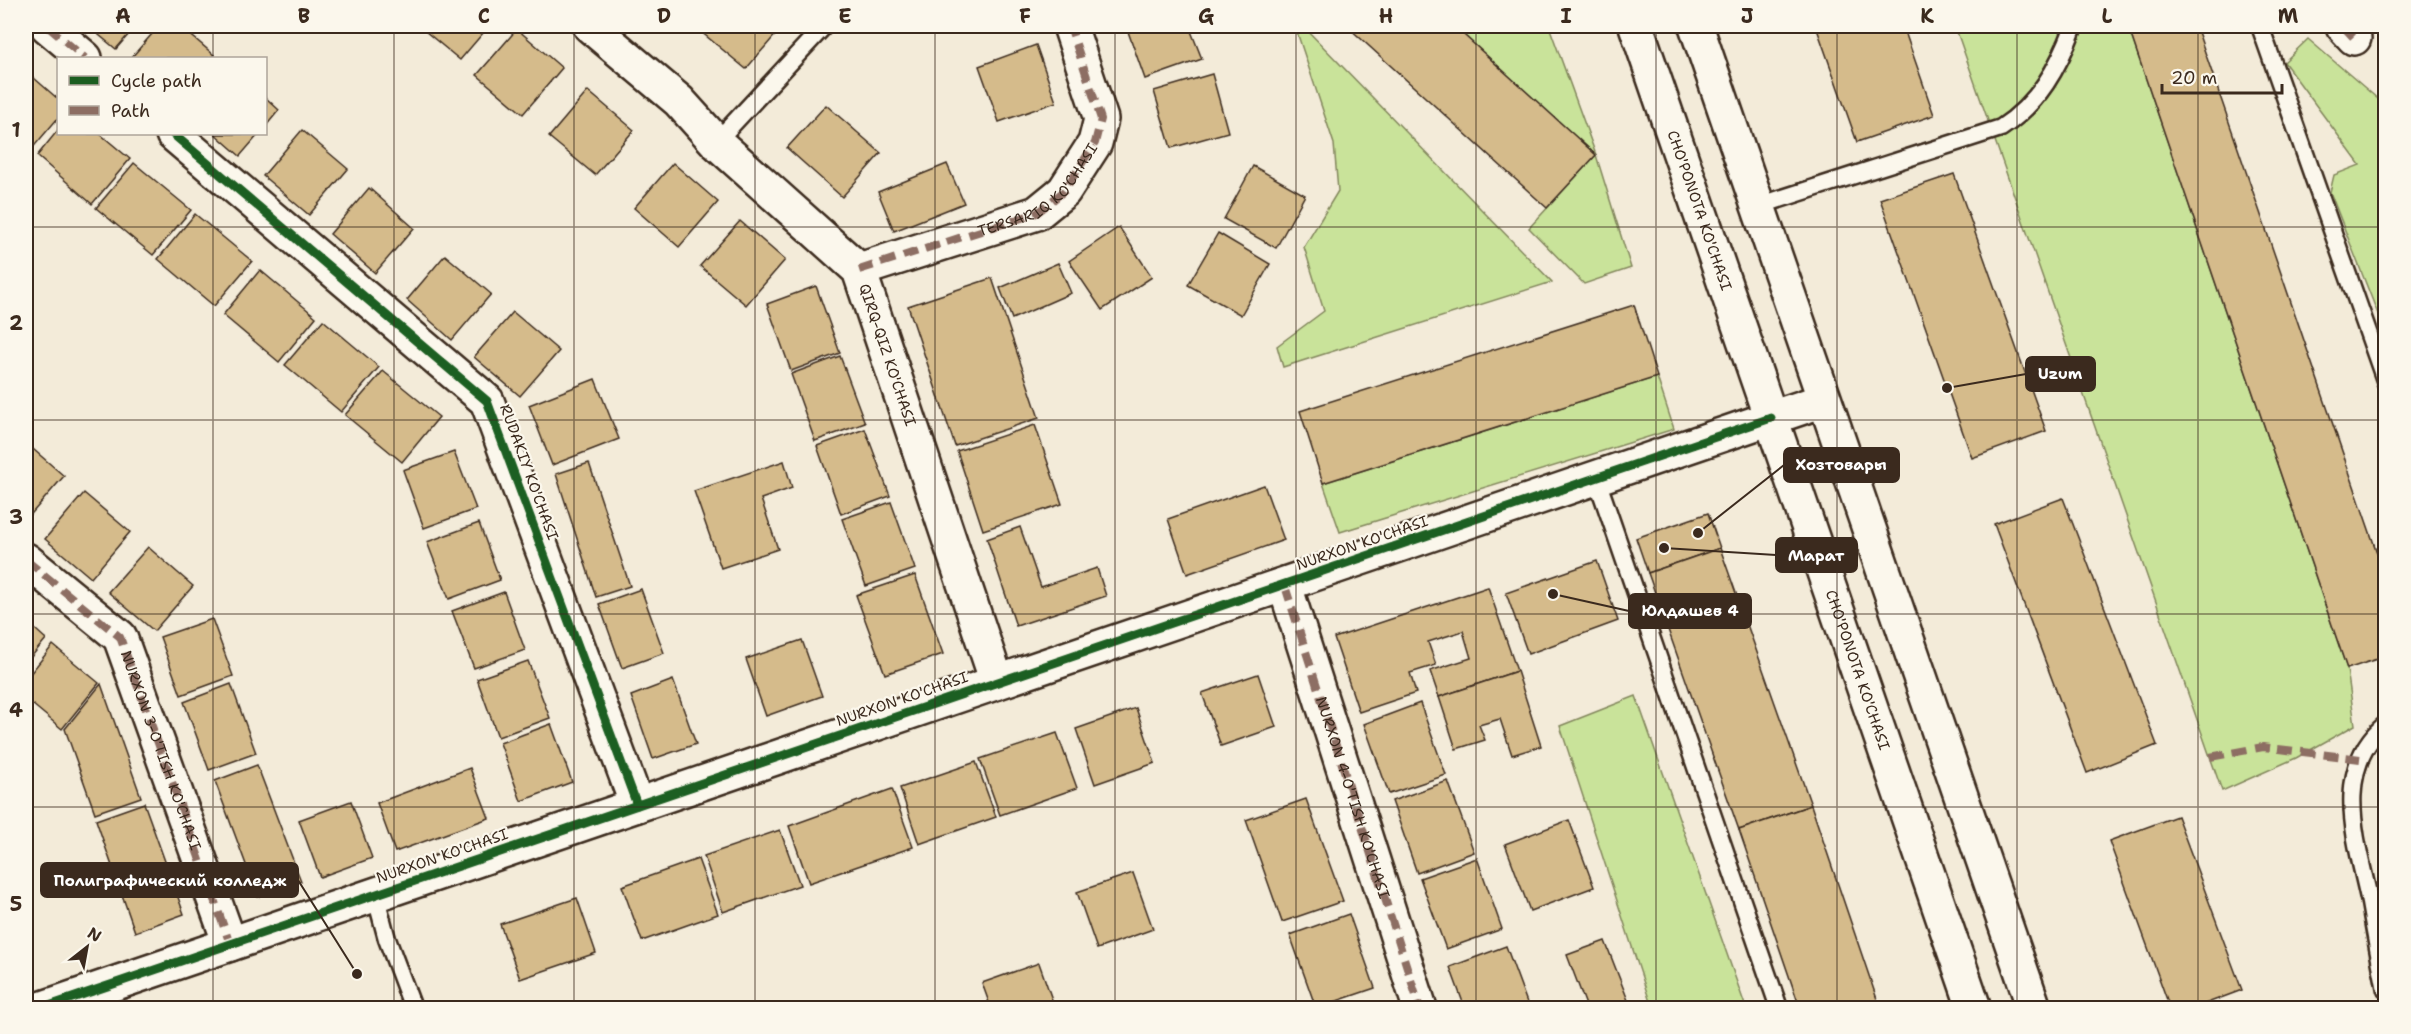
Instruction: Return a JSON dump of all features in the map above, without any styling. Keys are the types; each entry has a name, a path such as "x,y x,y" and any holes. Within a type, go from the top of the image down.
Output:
{"street":[{"path":"47,26 85,57"},
{"name":"QIRQ-QIZ KO'CHASI","path":"590,26 680,101 716,142 859,270 997,682"},
{"name":"TERSARIQ KO'CHASI","path":"859,270 1037,213 1064,191 1095,143 1101,119 1070,26"},
{"name":"CHO'PONOTA KO'CHASI","path":"1636,26 1974,1008"},
{"path":"1696,26 2034,1008"},
{"name":"RUDAKIY KO'CHASI","path":"174,135 487,401 637,805"},
{"name":"NURXON KO'CHASI","path":"43,1008 1285,586 1824,400"},
{"name":"NURXON 3-O'TISH KO'CHASI","path":"26,560 120,637 230,944"},
{"name":"NURXON 4-O'TISH KO'CHASI","path":"1285,586 1420,1008"}],"lane":[{"path":"716,142 824,26"},
{"path":"1758,206 2001,128 2039,96 2064,53 2074,26"},
{"path":"2260,26 2385,383"},
{"path":"1596,477 1779,1008"},
{"path":"2385,724 2373,737 2360,759 2351,805 2354,832 2385,990"},
{"path":"375,894 387,939 413,1008"}],"green space":[{"path":"1295,26 1303,26 1552,282 1283,367 1277,346 1324,311 1304,247 1338,191 1334,144"},
{"path":"1454,26 1549,26 1596,155"},
{"path":"1955,26 2118,26 2131,35 2347,669 2355,725 2296,758 2222,791"},
{"path":"2308,39 2385,105 2385,332 2330,192 2334,175 2360,165 2284,62"},
{"path":"1596,155 1631,268 1584,284 1529,228"},
{"path":"1657,377 1674,429 1340,532 1323,483"},
{"path":"1636,696 1746,1008 1652,1008 1560,726"}],"building":[{"path":"88,26 136,26 116,49"},
{"path":"159,26 180,26 214,55 211,57 132,57"},
{"path":"419,26 489,26 460,60"},
{"path":"694,26 783,26 746,69"},
{"path":"1126,26 1189,26 1202,59 1145,79"},
{"path":"1347,26 1454,26 1596,155 1547,208"},
{"path":"1816,26 1903,26 1934,115 1857,142"},
{"path":"2160,26 2196,26 2386,579 2386,656 2347,669 2131,35"},
{"path":"517,29 562,68 523,114 477,75"},
{"path":"1036,45 1056,102 999,122 979,66"},
{"path":"26,71 57,98 57,119 30,151 26,147"},
{"path":"1212,74 1228,132 1171,148 1154,91"},
{"path":"588,91 634,130 595,175 549,137"},
{"path":"267,99 279,110 267,125"},
{"path":"826,105 881,153 842,197 787,148"},
{"path":"302,130 348,169 309,215 263,176"},
{"path":"57,131 57,135 101,135 130,159 92,204 37,156"},
{"path":"216,135 258,135 240,156"},
{"path":"134,163 191,210 153,255 96,208"},
{"path":"673,163 718,202 679,247 634,208"},
{"path":"947,164 964,203 894,231 878,192"},
{"path":"1253,166 1305,195 1276,248 1224,219"},
{"path":"1954,174 2046,431 1972,458 1880,199"},
{"path":"369,188 414,228 375,273 330,234"},
{"path":"195,214 252,261 214,306 158,259"},
{"path":"740,221 785,260 746,305 700,266"},
{"path":"1119,227 1152,277 1102,310 1069,261"},
{"path":"1218,233 1270,264 1241,315 1188,285"},
{"path":"445,255 491,294 452,340 407,300"},
{"path":"1058,263 1071,293 1012,319 1000,288"},
{"path":"260,270 316,317 279,362 223,315"},
{"path":"992,278 1039,418 955,446 908,306"},
{"path":"816,286 840,353 791,371 767,304"},
{"path":"1634,305 1657,377 1323,483 1300,411"},
{"path":"513,312 559,351 520,396 474,357"},
{"path":"323,320 379,367 341,412 285,365"},
{"path":"840,356 865,423 815,441 791,374"},
{"path":"383,371 439,417 402,462 345,415"},
{"path":"595,379 619,439 552,465 529,405"},
{"path":"1035,425 1062,504 983,530 957,451"},
{"path":"865,429 890,496 841,514 817,446"},
{"path":"26,443 64,476 26,520"},
{"path":"454,452 476,509 424,528 403,470"},
{"path":"784,461 792,488 761,499 778,549 721,568 694,491"},
{"path":"589,463 630,586 596,597 556,474"},
{"path":"1264,485 1284,540 1187,574 1168,519"},
{"path":"84,493 130,532 91,578 45,539"},
{"path":"2063,498 2157,745 2087,773 1994,524"},
{"path":"891,502 915,569 866,586 842,519"},
{"path":"1708,513 1720,548 1648,573 1636,538"},
{"path":"479,523 500,580 449,599 427,542"},
{"path":"1020,527 1041,587 1097,568 1106,596 1016,626 987,539"},
{"path":"148,547 193,586 154,631 108,592"},
{"path":"1720,548 1811,805 1739,830 1648,573"},
{"path":"1597,561 1618,621 1528,654 1506,593"},
{"path":"915,575 943,654 885,674 856,595"},
{"path":"1488,587 1517,671 1439,697 1430,671 1471,658 1463,631 1428,642 1436,665 1410,673 1416,693 1359,712 1334,638"},
{"path":"641,589 664,653 622,668 599,604"},
{"path":"504,592 525,650 474,668 452,611"},
{"path":"212,619 233,676 181,695 160,637"},
{"path":"26,621 46,639 26,663"},
{"path":"802,640 822,696 766,716 746,659"},
{"path":"53,645 99,683 62,729 26,699 26,679"},
{"path":"528,661 550,718 498,737 477,679"},
{"path":"1517,671 1541,746 1512,755 1500,719 1479,725 1485,740 1456,749 1439,697"},
{"path":"1258,674 1276,727 1221,746 1202,693"},
{"path":"673,680 696,744 653,759 631,696"},
{"path":"101,684 141,797 95,813 65,729"},
{"path":"231,684 256,753 209,770 184,702"},
{"path":"1420,703 1446,775 1389,794 1364,724"},
{"path":"1136,708 1155,763 1095,784 1076,729"},
{"path":"551,724 572,782 521,801 500,743"},
{"path":"1057,733 1077,788 1000,815 980,759"},
{"path":"976,762 996,817 919,844 900,788"},
{"path":"257,765 301,881 258,897 215,781"},
{"path":"470,768 489,818 395,852 377,803"},
{"path":"1448,781 1474,852 1417,873 1392,801"},
{"path":"892,789 913,847 809,883 789,826"},
{"path":"1306,799 1343,901 1282,922 1246,820"},
{"path":"351,801 372,858 320,877 299,820"},
{"path":"144,803 184,914 135,932 96,820"},
{"path":"1811,805 1880,1008 1800,1008 1739,830"},
{"path":"2177,816 2242,990 2194,1008 2170,1008 2109,841"},
{"path":"1569,820 1594,887 1530,911 1505,844"},
{"path":"780,830 800,885 723,912 704,856"},
{"path":"1477,858 1502,929 1446,949 1420,878"},
{"path":"698,859 718,914 642,941 622,886"},
{"path":"1133,873 1153,929 1097,949 1077,892"},
{"path":"577,898 596,953 520,979 500,924"},
{"path":"1349,914 1375,988 1316,1008 1290,935"},
{"path":"1605,941 1631,1008 1587,1008 1567,955"},
{"path":"1506,946 1529,1008 1465,1008 1450,967"},
{"path":"1039,963 1055,1008 991,1008 982,983"}],"marked path":[{"path":"47,26 84,57"},
{"path":"859,270 1037,213 1064,191 1095,143 1101,119 1070,26"},
{"path":"2343,26 2354,38"},
{"path":"26,560 120,637 230,944"},
{"path":"1285,586 1420,1008"},
{"path":"2210,757 2263,747 2360,759"}],"cycle path":[{"path":"174,135 487,401 637,805"},
{"path":"43,1008 1771,418"}],"place":[{"name":"Uzum","path":"1947,388"},
{"name":"Хозтовары","path":"1698,533"},
{"name":"Марат","path":"1664,548"},
{"name":"Юлдашев 4","path":"1553,594"},
{"name":"Полиграфический колледж","path":"357,974"}]}
